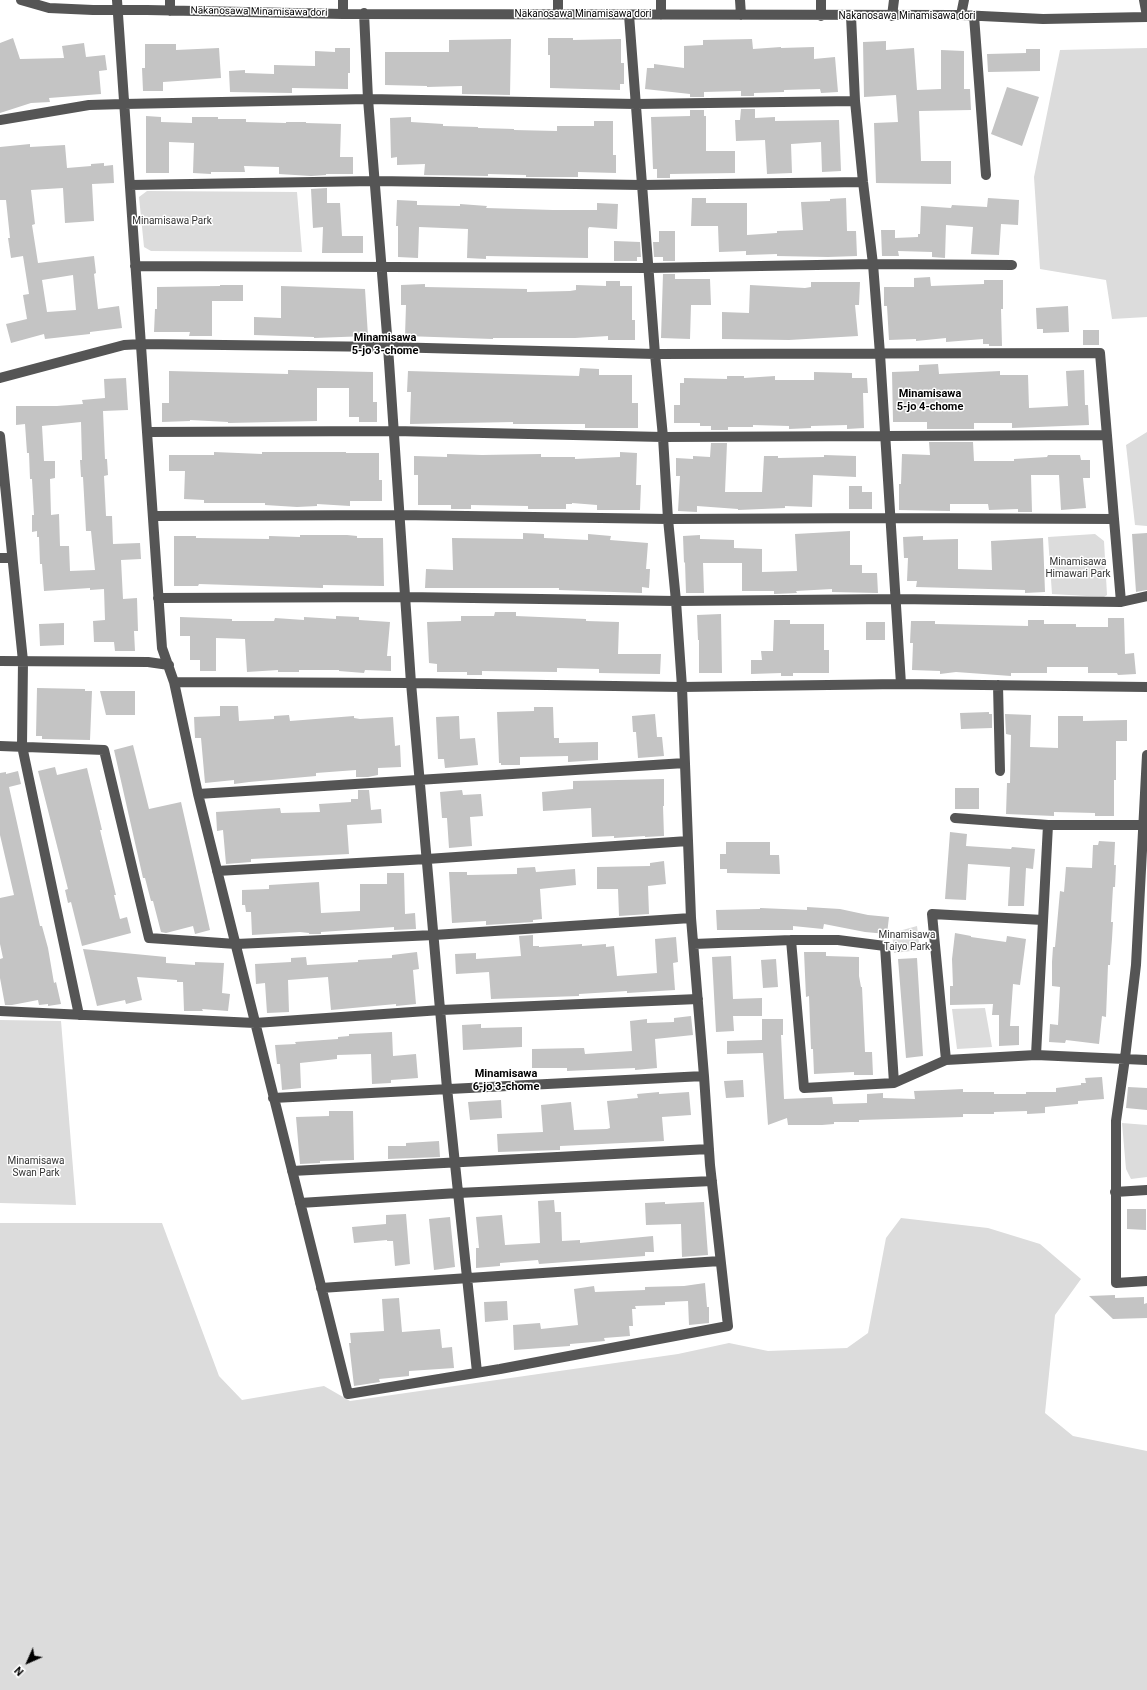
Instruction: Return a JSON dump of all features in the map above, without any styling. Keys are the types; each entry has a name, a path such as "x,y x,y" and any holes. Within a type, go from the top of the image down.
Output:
{"street":[{"name":"Nakanosawa Minamisawa dori","path":"21,0 49,8 93,10 117,5 170,11 343,14 821,16 962,15 1043,19 1147,16"},
{"path":"170,0 170,11"},
{"path":"343,0 343,14"},
{"path":"558,0 558,14"},
{"path":"661,0 661,15"},
{"path":"740,0 741,15"},
{"path":"821,0 821,16"},
{"path":"892,16 894,0"},
{"path":"962,15 964,0"},
{"path":"1144,0 1147,16"},
{"path":"117,5 135,266 142,344 162,648 174,682 198,794 348,1394 728,1326 709,1149 691,918 682,687 629,15"},
{"path":"364,13 368,99 388,347 411,683 447,1088 477,1372"},
{"path":"851,16 856,101 863,182 873,264 880,354 901,684"},
{"path":"974,16 986,175"},
{"path":"0,120 89,105 124,104 368,99 636,104 856,101"},
{"path":"130,185 374,181 642,185 863,182"},
{"path":"135,266 648,268 873,264 1012,265"},
{"path":"0,378 124,345 142,344 388,347 655,354 1100,353 1121,602"},
{"path":"147,432 394,431 663,437 1107,435"},
{"path":"0,436 23,661 22,746 79,1015"},
{"path":"153,516 399,515 668,519 1114,519"},
{"path":"0,558 12,558"},
{"path":"158,598 405,597 676,601 896,599 1121,602 1147,596"},
{"path":"0,661 148,662 169,665"},
{"path":"174,682 411,683 682,687 901,684 1147,687"},
{"path":"998,685 1000,771"},
{"path":"0,746 104,750 149,938 236,944 434,935 691,918"},
{"path":"1147,755 1143,825 1144,867 1136,965 1126,1058 1116,1121 1115,1192 1116,1283 1147,1281"},
{"path":"198,794 685,763"},
{"path":"955,818 1048,825 1143,825"},
{"path":"1036,1055 1048,825"},
{"path":"217,871 427,859 688,841"},
{"path":"946,1060 932,914 1043,920"},
{"path":"694,944 791,940 838,940 885,946 894,1083"},
{"path":"791,940 804,1088 894,1083 946,1060 1036,1055 1147,1060"},
{"path":"1136,965 1147,966"},
{"path":"0,1011 255,1023 441,1010 698,999"},
{"path":"273,1098 704,1076"},
{"path":"292,1171 709,1149"},
{"path":"300,1203 458,1193 712,1181"},
{"path":"1115,1192 1147,1190"},
{"path":"321,1288 720,1261"}],"green space":[{"path":"1147,48 1147,317 1112,319 1106,280 1040,269 1034,177 1060,50"},
{"name":"Minamisawa Park","path":"147,191 297,192 302,252 151,251 144,247 139,197"},
{"path":"1147,432 1147,526 1135,525 1126,445"},
{"name":"Minamisawa Himawari Park","path":"1095,534 1104,541 1107,595 1104,597 1052,594 1048,537"},
{"name":"Minamisawa Taiyo Park","path":"917,926 920,950 894,953 892,933"},
{"path":"985,1008 992,1047 957,1049 952,1009"},
{"name":"Minamisawa Swan Park","path":"0,1020 61,1021 76,1205 0,1203"},
{"path":"1122,1123 1147,1125 1147,1177 1131,1179 1126,1169"},
{"path":"901,1218 988,1228 1040,1244 1081,1279 1055,1315 1045,1413 1073,1436 1147,1451 1147,1690 0,1690 0,1223 162,1223 219,1376 242,1400 324,1386 350,1401 678,1354 729,1343 768,1351 847,1348 868,1333 886,1238"}],"building":[{"path":"13,38 20,59 64,58 62,46 84,43 86,57 105,55 107,70 99,71 101,94 49,98 50,102 31,103 0,113 0,43"},
{"path":"548,38 573,38 573,40 621,39 621,63 624,63 624,84 620,84 620,90 550,88 550,55 548,55"},
{"path":"511,39 510,95 462,94 462,86 427,87 385,85 385,52 449,52 449,40"},
{"path":"752,39 753,49 814,47 814,59 835,57 838,92 821,93 820,89 784,90 784,92 754,93 754,96 741,96 741,91 704,92 704,97 690,97 690,94 645,89 647,68 654,68 654,64 684,68 684,46 703,45 703,40"},
{"path":"886,41 886,50 914,48 917,90 941,89 941,50 964,51 964,89 970,89 971,110 919,111 921,161 951,161 951,184 876,183 874,123 898,122 896,95 864,97 863,42"},
{"path":"145,44 176,44 176,50 219,48 221,78 163,82 163,91 143,91 142,68 145,68"},
{"path":"335,48 350,48 350,73 348,73 348,89 292,88 292,93 230,92 229,71 245,70 245,73 274,74 274,65 315,66 315,51 335,52"},
{"path":"1026,49 1040,49 1040,71 988,72 987,54 1026,53"},
{"path":"1007,87 1039,97 1022,146 991,134"},
{"path":"741,109 755,109 755,118 775,117 775,121 839,120 841,171 822,172 821,142 791,144 792,173 767,174 765,140 736,141 735,120 740,120"},
{"path":"690,110 704,110 704,116 706,116 706,151 735,151 735,173 670,174 670,178 657,178 657,169 653,169 651,117 690,116"},
{"path":"146,116 161,117 161,122 192,123 192,117 218,117 218,119 246,119 246,122 306,122 341,124 340,157 353,157 353,174 326,174 311,176 279,174 279,167 244,166 245,172 211,172 211,174 193,173 194,143 169,142 169,173 146,173"},
{"path":"411,117 411,122 443,124 443,126 557,131 557,126 594,126 594,121 613,121 613,155 616,155 616,173 578,172 578,177 526,177 526,175 488,174 488,176 424,175 425,164 397,165 397,157 391,158 390,118"},
{"path":"30,144 30,147 65,145 67,168 91,166 91,164 104,163 104,166 113,165 114,183 92,184 94,221 65,223 63,188 31,190 35,224 32,225 38,263 94,256 96,273 94,274 98,309 119,306 122,328 90,332 90,334 45,339 44,334 11,343 6,324 27,319 23,295 29,294 23,256 11,258 8,238 10,238 6,200 0,200 0,147","holes":["73,275 76,310 47,312 42,280"]},
{"path":"327,188 327,203 340,203 342,236 363,236 363,253 322,253 323,227 313,228 311,189"},
{"path":"692,198 706,198 706,203 747,203 747,235 777,233 777,231 803,230 801,202 830,201 830,199 846,198 847,231 856,231 857,256 777,256 777,254 746,255 746,251 719,252 718,226 691,226"},
{"path":"988,198 1019,200 1018,225 1001,224 999,255 971,254 973,227 946,225 945,258 932,257 932,252 898,251 899,256 882,256 881,230 895,230 895,238 918,237 918,234 920,234 921,206 951,208 952,205 987,207"},
{"path":"397,200 417,201 417,205 460,206 460,204 487,206 486,208 553,210 597,210 597,203 618,204 617,229 589,227 588,258 486,256 486,259 467,258 468,229 419,227 418,258 398,257 398,226 396,226"},
{"path":"659,231 675,231 675,261 663,261 663,257 654,257 653,242 659,242"},
{"path":"614,241 640,242 641,257 637,257 637,261 614,261"},
{"path":"663,274 675,274 675,279 710,279 711,305 691,305 690,339 661,338"},
{"path":"930,277 931,286 984,284 984,280 1003,280 1003,309 1001,309 1002,346 989,346 989,344 983,344 983,339 946,342 946,338 916,341 916,339 889,340 887,306 884,306 884,287 914,287 914,278"},
{"path":"606,281 620,281 620,286 632,286 632,320 635,320 635,340 608,340 608,336 493,339 405,336 406,305 401,305 401,285 425,284 425,287 527,289 527,292 570,291 576,290 576,285 606,286"},
{"path":"811,282 860,282 859,305 855,305 858,336 789,340 722,339 722,312 749,313 750,285 805,288 811,287"},
{"path":"243,285 243,301 212,301 212,336 189,336 190,332 154,332 155,309 157,309 157,287"},
{"path":"281,286 365,289 368,336 314,338 254,335 254,317 281,318"},
{"path":"1068,306 1069,332 1043,333 1043,329 1037,329 1036,308"},
{"path":"1083,330 1099,330 1099,345 1083,345"},
{"path":"938,364 939,374 1000,371 1000,375 1028,375 1029,408 1068,406 1066,371 1084,370 1085,405 1088,405 1089,425 1012,428 1012,423 974,423 974,429 927,429 927,422 893,422 892,372 919,371 919,365"},
{"path":"580,368 599,369 599,375 632,375 632,403 638,403 638,428 585,428 585,424 513,424 513,422 410,424 411,392 407,392 408,371 579,376"},
{"path":"288,370 373,372 373,402 377,402 377,422 359,422 359,417 349,417 349,388 317,388 317,421 228,423 190,420 162,422 162,403 169,403 169,371 288,374"},
{"path":"814,372 852,373 852,378 867,378 868,393 863,393 864,428 847,429 847,425 811,426 811,428 789,429 789,426 753,425 753,427 728,427 728,430 711,430 711,426 700,426 700,423 674,423 674,405 680,405 680,383 684,383 684,378 727,379 727,376 744,376 744,378 775,376 775,380 814,380"},
{"path":"126,378 128,410 103,411 105,459 107,459 108,475 104,476 106,516 112,516 113,544 140,543 141,559 121,560 123,599 137,598 138,631 134,631 135,651 115,651 114,642 94,642 93,621 105,620 104,589 90,590 90,588 44,591 42,564 40,564 39,537 37,537 37,531 32,532 32,515 34,515 32,479 30,479 29,453 27,453 25,424 16,425 16,406 57,406 83,404 82,400 105,398 104,379","holes":["81,422 82,460 80,460 81,477 83,477 86,531 91,531 95,570 70,571 69,546 60,546 59,514 51,515 50,479 55,478 55,461 44,461 42,426"]},
{"path":"929,442 973,442 974,461 1014,461 1014,459 1047,457 1048,455 1080,455 1081,460 1090,460 1090,478 1083,478 1086,508 1061,510 1059,475 1031,475 1032,512 1018,512 1018,509 989,510 988,504 950,504 950,511 899,510 899,484 901,484 902,454 930,455"},
{"path":"711,443 727,443 725,492 762,492 764,456 778,456 778,458 824,457 824,455 856,456 856,477 813,475 812,507 785,506 785,508 738,510 697,506 697,512 678,511 680,476 676,476 676,458 693,459 693,456 710,457"},
{"path":"214,452 262,454 262,452 379,453 379,480 382,480 382,501 350,501 350,506 317,504 317,506 297,507 265,505 265,503 204,503 204,500 184,499 185,471 169,471 169,455 214,455"},
{"path":"620,452 637,453 636,485 641,485 640,510 597,510 597,505 572,503 566,504 566,509 528,509 528,506 471,505 471,509 451,509 451,505 418,505 418,475 414,475 414,456 447,457 447,454 541,454 541,457 575,457 575,459 620,457"},
{"path":"849,486 862,486 862,492 872,492 872,509 849,509"},
{"path":"850,531 850,565 862,565 862,573 877,573 878,593 832,592 832,589 774,594 774,591 742,591 742,563 703,563 704,593 686,593 683,536 700,535 700,539 734,540 734,548 762,549 762,572 797,571 795,534"},
{"path":"523,533 544,534 544,538 588,540 588,534 611,536 610,540 648,543 646,569 650,569 649,588 642,587 642,593 559,590 559,588 425,588 426,569 453,570 452,538 523,539"},
{"path":"1147,533 1147,590 1136,592 1132,534"},
{"path":"300,535 347,535 357,536 357,538 383,538 384,586 323,585 323,588 199,584 198,586 174,586 174,536 196,536 196,538 269,539 269,536 300,537"},
{"path":"923,536 923,540 958,539 958,569 992,570 991,541 1043,538 1045,592 1025,593 1025,590 916,587 917,581 907,581 908,558 904,558 903,537"},
{"path":"495,612 516,612 516,616 619,622 618,654 661,654 660,674 599,673 599,669 557,668 557,672 482,671 482,675 467,675 467,672 437,672 437,664 429,663 427,622 461,621 461,616 494,616"},
{"path":"721,614 722,673 699,673 697,615"},
{"path":"336,616 359,617 359,620 390,622 387,656 391,656 391,671 365,670 364,673 339,670 299,670 299,672 278,672 278,670 247,672 245,639 216,638 216,671 200,671 200,660 190,660 190,636 180,636 180,617 232,619 232,621 274,621 275,618 304,620 304,617 336,619"},
{"path":"1108,618 1124,618 1125,654 1134,653 1136,674 1118,675 1117,673 1088,673 1088,667 1047,667 1047,673 1011,673 1011,676 956,672 940,674 940,671 912,670 913,643 910,643 911,621 935,621 935,624 1028,626 1028,620 1044,620 1044,624 1076,624 1076,627 1108,627"},
{"path":"774,620 790,620 790,624 824,624 824,650 829,650 829,673 793,673 793,676 781,676 781,673 751,674 751,660 762,660 761,651 773,651"},
{"path":"866,622 885,622 885,640 866,640"},
{"path":"64,623 64,645 40,646 39,624"},
{"path":"37,688 85,689 85,691 92,691 90,740 42,739 42,736 36,736"},
{"path":"100,691 135,691 135,715 106,715"},
{"path":"220,706 238,706 239,721 274,719 274,716 289,715 290,721 354,716 354,718 360,719 393,717 395,746 400,745 401,767 378,768 378,775 368,777 356,777 356,770 316,773 316,776 234,784 234,780 205,783 201,738 195,738 194,717 220,716"},
{"path":"534,707 553,707 554,738 559,738 559,743 598,742 598,760 568,762 568,756 520,757 520,765 501,765 501,763 499,763 497,712 534,711"},
{"path":"989,712 989,714 992,714 992,728 961,729 960,713"},
{"path":"655,714 657,737 662,737 664,756 638,758 636,732 633,732 632,716"},
{"path":"1005,714 1031,715 1030,747 1058,748 1058,716 1083,716 1083,721 1127,720 1127,741 1116,741 1114,816 1095,816 1095,813 1054,812 1054,816 1006,814 1007,783 1010,783 1011,735 1006,734"},
{"path":"459,716 460,739 475,738 478,765 445,768 444,759 438,759 436,717"},
{"path":"133,745 149,809 181,802 210,930 195,934 193,926 166,933 161,932 153,901 151,901 145,878 143,878 114,750"},
{"path":"55,767 57,775 87,768 102,830 100,830 116,895 114,895 120,919 127,917 131,933 82,946 71,902 68,903 65,890 68,889 38,771"},
{"path":"18,771 21,784 9,787 40,926 42,926 48,948 54,983 56,982 61,1004 48,1006 48,1004 39,1005 38,1000 5,1005 0,978 0,959 3,958 0,944 0,898 14,895 0,835 0,773 6,772 6,774"},
{"path":"664,779 664,836 614,838 614,836 592,837 591,808 543,811 542,792 573,789 573,781"},
{"path":"955,788 979,788 979,809 955,809"},
{"path":"358,790 369,790 371,810 381,809 382,823 347,825 349,854 251,859 251,862 226,864 223,830 217,831 216,812 280,808 281,813 320,812 319,804 351,802 351,799 358,799"},
{"path":"462,790 463,795 481,794 483,816 470,817 472,846 449,848 447,818 442,818 440,792"},
{"path":"950,832 967,834 966,846 1035,849 1033,869 1026,868 1024,906 1008,906 1010,867 968,864 966,900 945,899"},
{"path":"1099,841 1115,842 1114,865 1116,865 1115,887 1113,887 1111,922 1113,922 1110,965 1108,965 1106,1017 1102,1016 1099,1044 1066,1040 1065,1043 1049,1042 1050,1024 1058,1025 1060,987 1052,986 1052,962 1053,947 1055,947 1060,891 1064,892 1066,867 1092,868 1093,845 1098,845"},
{"path":"726,842 770,842 770,855 779,855 780,874 727,873 727,869 720,869 720,854 726,854"},
{"path":"664,861 666,884 648,886 649,914 619,916 618,889 597,889 597,867 650,866 650,863"},
{"path":"535,867 536,872 575,869 576,885 540,889 542,919 533,920 533,922 486,925 486,921 452,923 449,872 467,872 467,875 517,874 517,868"},
{"path":"387,873 404,873 405,914 415,913 416,929 394,930 394,927 321,932 321,934 300,932 252,935 251,912 246,912 245,905 242,905 242,890 269,889 269,885 319,882 321,913 360,911 360,884 387,884"},
{"path":"807,907 840,909 868,915 889,917 887,934 865,932 824,924 823,929 793,926 793,930 717,930 716,910 760,908 807,910"},
{"path":"955,933 1006,942 1007,936 1026,939 1020,985 1013,984 1010,1026 1019,1026 1019,1045 999,1046 999,1015 992,1015 993,1004 950,1005 950,986 953,986 952,959"},
{"path":"533,935 533,946 539,947 582,944 582,946 606,944 606,947 614,946 617,976 657,973 655,939 676,937 678,962 673,963 675,990 627,993 627,991 579,994 579,996 491,999 489,972 456,974 455,954 476,953 476,959 521,956 519,936"},
{"path":"83,949 166,957 166,963 195,965 195,962 224,963 222,993 230,994 228,1011 202,1009 203,1011 184,1011 183,982 177,982 177,980 137,977 142,1000 126,1004 125,1000 97,1006"},
{"path":"417,952 419,969 413,970 416,1004 396,1006 396,1004 331,1010 328,977 288,980 289,1012 267,1013 265,983 256,984 255,964 291,962 291,958 306,957 307,965 358,962 358,960 392,958 392,955"},
{"path":"804,952 826,952 826,956 859,957 865,1052 872,1052 873,1075 854,1075 854,1072 814,1074 813,1049 811,1049 809,996 806,997"},
{"path":"731,956 733,999 762,998 762,1016 733,1016 734,1031 716,1032 712,957"},
{"path":"917,958 923,1056 906,1058 898,959"},
{"path":"776,959 778,987 763,988 761,960"},
{"path":"691,1016 693,1035 655,1039 657,1068 635,1070 635,1068 567,1071 567,1068 532,1068 532,1049 584,1048 585,1054 632,1051 630,1021 647,1019 647,1023 674,1022 674,1018"},
{"path":"762,1019 783,1019 783,1035 781,1035 784,1099 832,1097 833,1104 867,1103 867,1094 883,1093 883,1098 915,1099 914,1091 963,1089 963,1092 994,1092 994,1094 1056,1092 1056,1088 1086,1083 1085,1078 1102,1077 1104,1099 1078,1101 1078,1104 1045,1107 1045,1113 1027,1114 1027,1111 994,1112 994,1114 963,1114 963,1117 859,1120 859,1122 834,1122 834,1124 822,1125 788,1125 787,1118 768,1125 763,1053 727,1054 727,1041 762,1040"},
{"path":"481,1024 481,1028 522,1027 522,1047 463,1050 462,1025"},
{"path":"392,1032 393,1056 416,1054 418,1078 391,1080 391,1083 372,1084 371,1054 337,1055 337,1059 300,1063 301,1088 282,1090 280,1064 277,1064 275,1045 338,1039 338,1037 349,1036 349,1034"},
{"path":"743,1080 744,1097 726,1098 724,1081"},
{"path":"1128,1087 1147,1088 1147,1110 1126,1108"},
{"path":"659,1092 659,1094 689,1092 691,1115 662,1117 664,1141 560,1146 560,1150 498,1152 497,1134 543,1132 541,1105 571,1102 574,1130 607,1129 610,1128 607,1101 638,1098 637,1094"},
{"path":"501,1100 502,1118 470,1120 468,1102"},
{"path":"329,1111 353,1111 354,1160 320,1161 320,1163 300,1164 296,1117 329,1116"},
{"path":"439,1141 440,1157 388,1159 388,1146 406,1146 406,1143"},
{"path":"554,1200 555,1212 561,1212 562,1241 580,1240 580,1243 653,1236 654,1252 645,1252 645,1256 539,1264 538,1260 500,1263 500,1266 476,1268 476,1248 479,1248 476,1217 502,1215 505,1245 540,1243 538,1201"},
{"path":"665,1202 665,1204 704,1202 708,1255 682,1257 681,1224 646,1225 645,1203"},
{"path":"1127,1209 1146,1209 1146,1230 1127,1229"},
{"path":"406,1214 410,1264 395,1266 393,1241 387,1240 354,1243 352,1227 386,1224 386,1215"},
{"path":"450,1217 455,1267 434,1270 429,1219"},
{"path":"705,1283 707,1307 709,1307 709,1323 689,1325 688,1301 665,1302 665,1305 635,1306 636,1309 632,1309 633,1326 629,1326 630,1336 604,1338 605,1341 570,1344 570,1346 514,1350 513,1325 540,1323 541,1329 578,1325 574,1289 594,1286 595,1292 645,1290 645,1287 684,1286"},
{"path":"1115,1295 1115,1298 1144,1297 1144,1304 1147,1303 1147,1318 1113,1319 1089,1296"},
{"path":"399,1298 402,1332 440,1329 442,1348 452,1347 454,1368 409,1371 409,1376 379,1379 380,1382 354,1386 349,1343 351,1343 350,1333 384,1331 382,1299"},
{"path":"507,1301 508,1320 485,1322 484,1302"}],"district":[{"name":"Minamisawa 5-jo 3-chome","path":"385,344"},
{"name":"Minamisawa 5-jo 4-chome","path":"930,400"},
{"name":"Minamisawa 6-jo 3-chome","path":"506,1080"}]}
